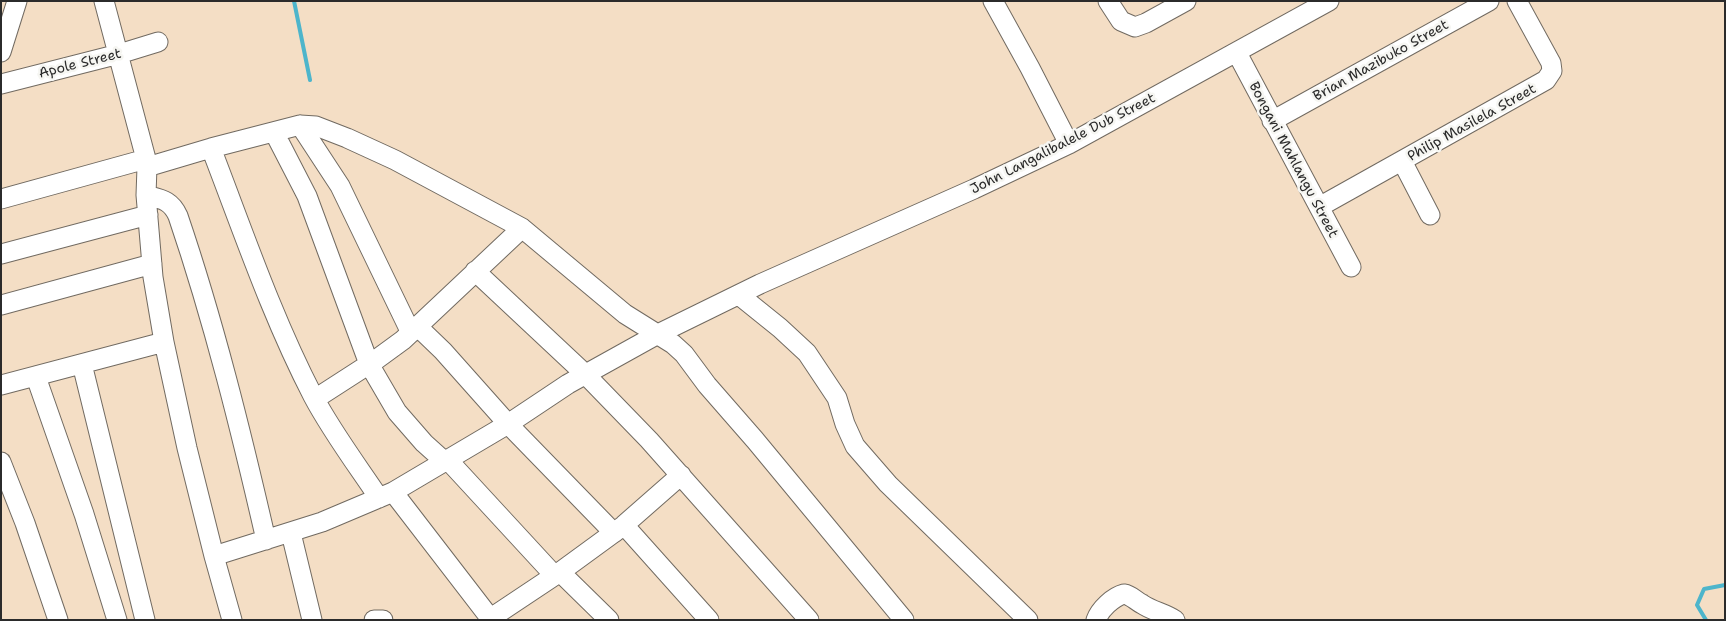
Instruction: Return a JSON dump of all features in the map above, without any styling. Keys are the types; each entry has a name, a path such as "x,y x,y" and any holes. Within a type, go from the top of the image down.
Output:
{"street":[{"path":"1,52 17,1"},
{"path":"104,1 146,163 146,195 152,264 164,342 187,448 232,620"},
{"path":"993,1 1069,144"},
{"path":"1108,1 1122,20 1135,27 1186,1"},
{"name":"John Langalibalele Dub Street","path":"214,556 291,533 351,511 386,495 508,424 585,374 658,334 760,284 974,189 1069,144 1329,1"},
{"name":"Brian Mazibuko Street","path":"1272,121 1490,1"},
{"name":"Philip Masilela Street","path":"1318,207 1546,80 1552,70 1551,63 1517,1"},
{"name":"Apole Street","path":"1,84 119,54 158,42"},
{"name":"Bongani Mahlangu Street","path":"1236,53 1351,267"},
{"path":"1,199 300,125 316,126 347,138 394,160 522,228 625,314 658,334 684,354 706,385 756,440 904,620"},
{"path":"300,125 340,186 414,330 443,351 508,424 619,529 709,620"},
{"path":"274,132 307,196 369,364 397,412 424,443 445,460 557,574 609,620"},
{"path":"210,148 282,332 315,399 386,495 493,618 619,529 681,475"},
{"path":"1402,161 1430,215"},
{"path":"146,195 168,202 178,216 216,339 266,540"},
{"path":"1,254 148,215"},
{"path":"315,399 369,364 414,330 522,228"},
{"path":"1,306 152,264"},
{"path":"475,272 585,374 681,475 809,620"},
{"path":"739,295 807,353 837,398 845,424 855,446 878,473 1028,620"},
{"path":"1,385 164,342"},
{"path":"82,364 145,620"},
{"path":"36,377 84,514 118,620"},
{"path":"1,462 25,523 58,620"},
{"path":"291,533 312,620"},
{"path":"1096,620 1098,614 1124,594 1150,609 1167,614 1176,620"},
{"path":"374,620 382,620"}],"waterway":[{"path":"294,1 310,80"},
{"path":"1706,620 1697,605 1704,589 1725,585"}]}
